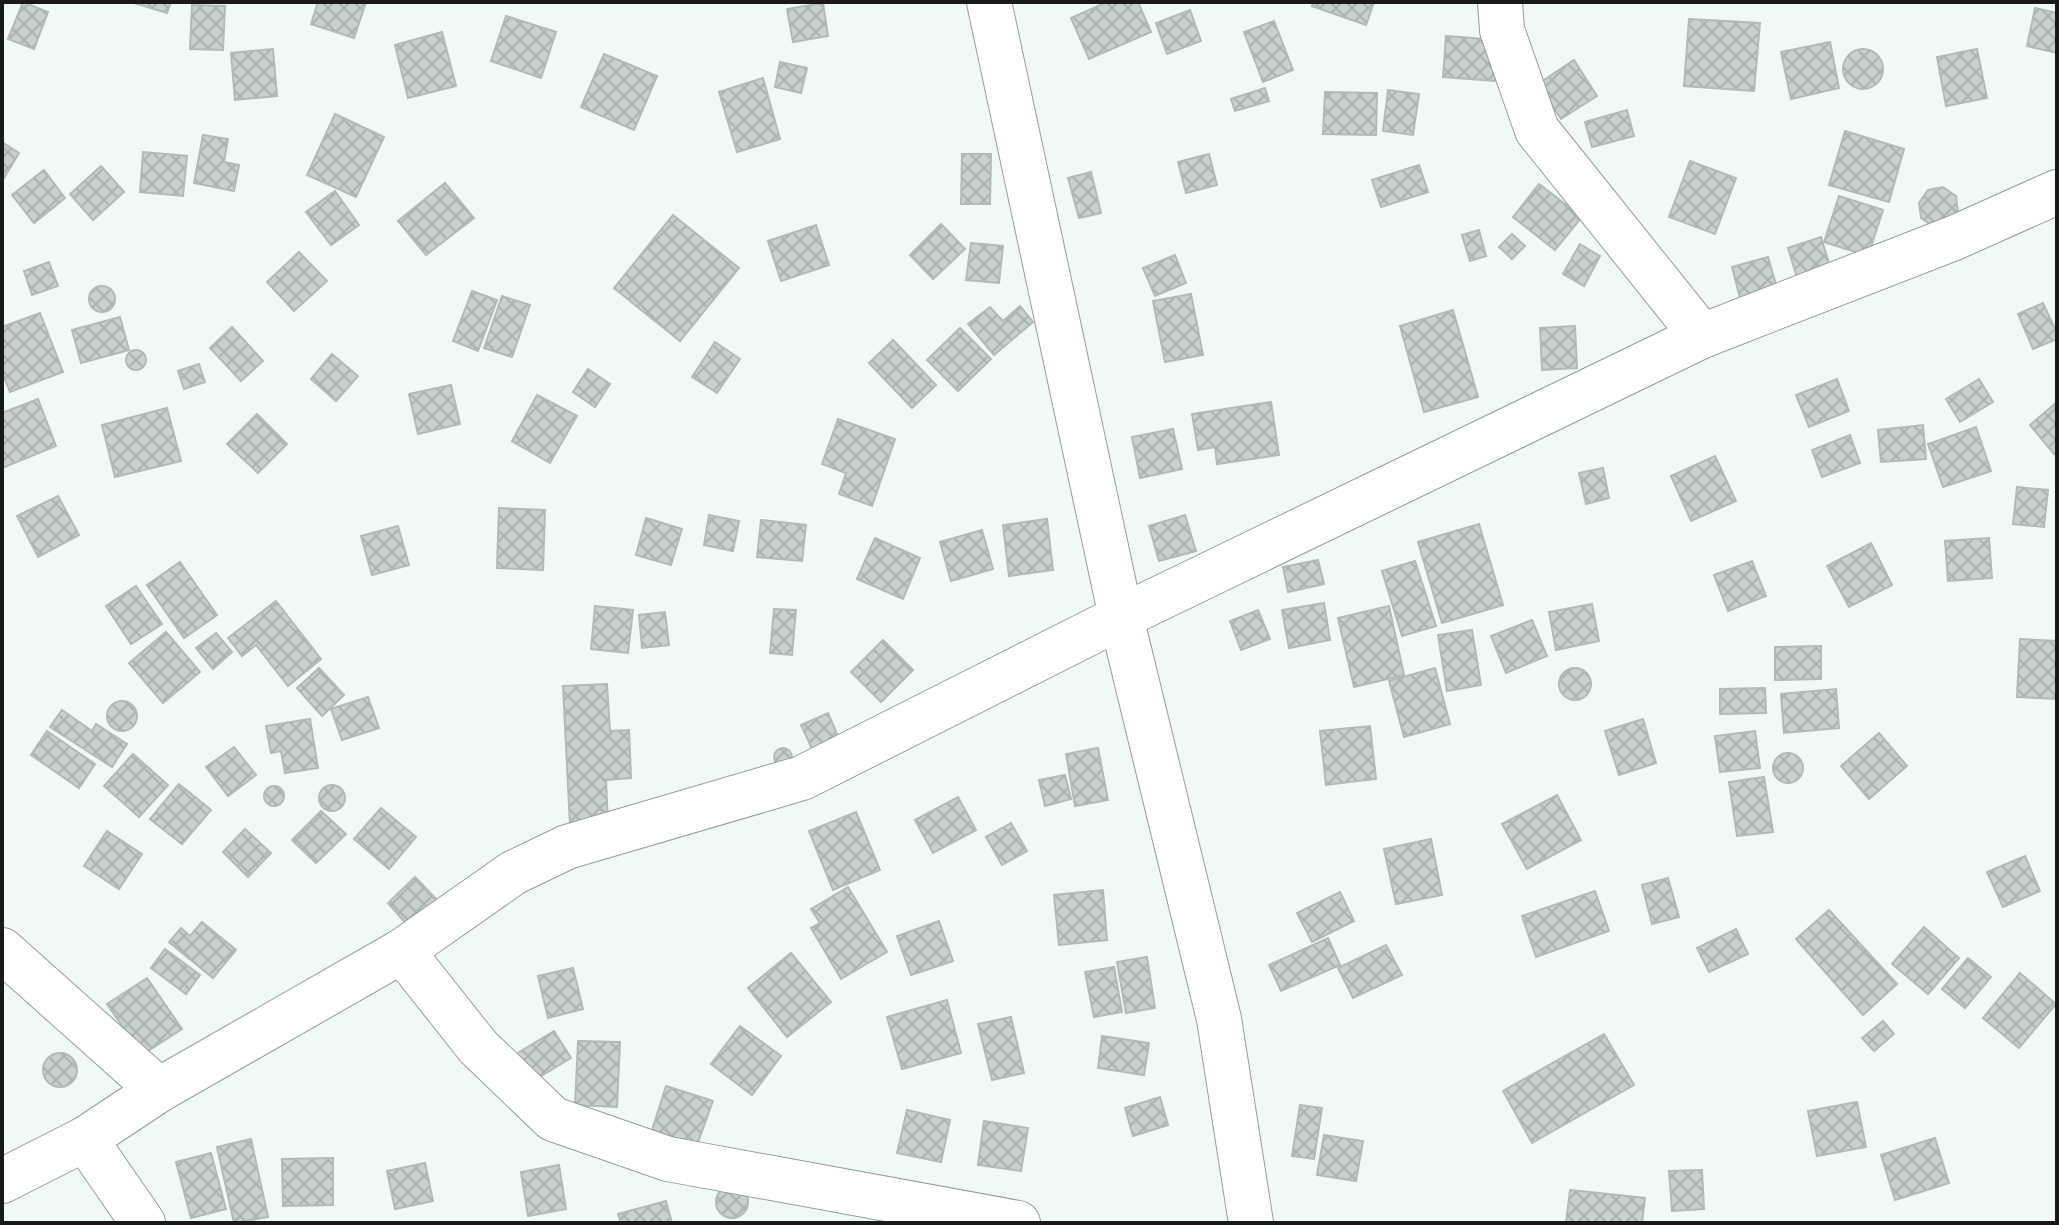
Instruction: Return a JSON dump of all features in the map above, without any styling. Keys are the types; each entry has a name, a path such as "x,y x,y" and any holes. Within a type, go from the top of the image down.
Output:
{"street":[{"path":"989,2 1121,617 1219,1019 1251,1223"},
{"path":"1500,2 1502,30 1537,130 1702,336"},
{"path":"2,1181 85,1139 159,1090 402,951 513,873 567,847 802,778 1121,617 1702,336 1954,238 2057,192"},
{"path":"2,950 159,1090"},
{"path":"402,951 478,1047 553,1119 668,1159 1018,1223"},
{"path":"85,1139 143,1223"}],"building":[{"path":"23,2 48,12 34,49 8,39"},
{"path":"131,2 171,2 167,13"},
{"path":"318,2 366,2 354,38 311,24"},
{"path":"1107,2 1138,2 1151,32 1089,59 1071,18"},
{"path":"1313,2 1374,2 1366,25 1312,6"},
{"path":"823,3 828,36 793,42 787,9"},
{"path":"192,5 225,6 223,50 190,49"},
{"path":"2035,8 2057,13 2057,53 2027,46"},
{"path":"1190,10 1201,41 1167,54 1156,23"},
{"path":"506,16 556,32 541,78 491,61"},
{"path":"1689,19 1760,23 1754,91 1684,86"},
{"path":"1274,21 1293,70 1263,82 1244,32"},
{"path":"442,32 456,86 408,98 395,45"},
{"path":"1446,36 1498,40 1495,81 1443,77"},
{"path":"1830,42 1839,88 1791,99 1781,52"},
{"path":"273,49 277,96 235,100 231,53"},
{"path":"1863,49 1877,55 1883,69 1877,83 1863,89 1849,83 1843,69 1849,55"},
{"path":"1977,49 1987,98 1946,106 1937,57"},
{"path":"604,54 657,76 634,130 581,107"},
{"path":"1574,60 1597,96 1561,119 1538,84"},
{"path":"780,62 807,68 801,93 775,87"},
{"path":"763,78 780,139 737,152 719,92"},
{"path":"1265,88 1269,101 1235,111 1231,99"},
{"path":"1388,90 1419,94 1413,135 1383,131"},
{"path":"1325,92 1377,93 1376,135 1323,134"},
{"path":"1627,110 1634,136 1592,147 1585,122"},
{"path":"335,114 384,137 356,197 307,175"},
{"path":"1845,131 1904,149 1889,202 1829,185"},
{"path":"203,135 228,139 224,162 239,165 234,191 194,183"},
{"path":"2,142 19,153 4,178 2,177"},
{"path":"143,152 187,156 183,196 140,192"},
{"path":"962,154 991,154 990,204 961,204"},
{"path":"1209,154 1217,185 1186,193 1178,162"},
{"path":"1690,161 1736,178 1715,234 1669,217"},
{"path":"1419,165 1428,192 1381,207 1372,180"},
{"path":"101,166 124,192 93,220 70,194"},
{"path":"44,170 65,198 34,223 12,195"},
{"path":"1091,172 1101,213 1079,218 1068,178"},
{"path":"445,183 474,218 426,255 398,221"},
{"path":"1539,184 1582,217 1555,250 1513,217"},
{"path":"1943,187 1956,196 1958,212 1934,227 1921,218 1919,203 1928,190"},
{"path":"335,191 359,225 331,245 306,212"},
{"path":"1839,196 1883,210 1868,256 1824,242"},
{"path":"673,215 739,268 680,341 614,288"},
{"path":"941,224 965,249 933,279 910,255"},
{"path":"816,225 829,265 781,281 768,241"},
{"path":"1479,230 1486,256 1470,261 1462,235"},
{"path":"1512,234 1525,246 1512,259 1499,247"},
{"path":"1821,237 1831,270 1798,281 1788,248"},
{"path":"971,243 1003,246 999,283 966,280"},
{"path":"1580,244 1600,256 1584,286 1563,274"},
{"path":"299,252 327,281 294,311 267,282"},
{"path":"1175,255 1186,283 1155,296 1143,268"},
{"path":"1768,257 1777,288 1740,298 1732,267"},
{"path":"49,262 58,286 32,295 24,271"},
{"path":"102,286 111,290 115,299 111,308 102,312 93,308 89,299 93,290"},
{"path":"472,291 497,300 478,351 453,341"},
{"path":"1191,294 1203,355 1165,362 1153,301"},
{"path":"502,296 530,305 512,357 484,348"},
{"path":"2043,303 2057,339 2033,349 2018,314"},
{"path":"1020,306 1033,322 994,355 968,324 990,307 1003,321"},
{"path":"1453,310 1478,397 1424,412 1400,326"},
{"path":"40,313 63,372 10,392 2,372 2,327"},
{"path":"120,317 129,350 81,363 72,330"},
{"path":"1575,326 1577,368 1542,370 1540,328"},
{"path":"232,327 263,361 241,381 210,348"},
{"path":"960,328 991,359 958,391 927,360"},
{"path":"893,340 936,385 912,408 869,363"},
{"path":"715,342 740,359 717,393 692,377"},
{"path":"132,350 140,350 146,360 140,370 132,370 126,364 126,356"},
{"path":"332,354 358,376 336,401 311,379"},
{"path":"199,364 205,382 184,389 178,371"},
{"path":"588,369 610,384 595,407 573,392"},
{"path":"1837,379 1849,411 1809,427 1796,395"},
{"path":"1979,379 1993,402 1960,422 1946,399"},
{"path":"451,385 460,424 418,434 409,394"},
{"path":"537,395 577,416 550,463 512,441"},
{"path":"38,399 56,446 2,468 2,413"},
{"path":"1271,402 1279,455 1217,464 1215,447 1198,450 1192,414"},
{"path":"2057,402 2057,452 2054,454 2030,425"},
{"path":"167,408 181,461 115,477 102,425"},
{"path":"257,414 287,444 258,473 227,444"},
{"path":"838,419 895,439 872,506 839,494 846,473 822,464"},
{"path":"1923,425 1926,459 1881,462 1878,430"},
{"path":"1976,427 1991,471 1943,487 1928,444"},
{"path":"1173,429 1182,469 1140,478 1132,437"},
{"path":"1850,435 1860,463 1822,477 1812,450"},
{"path":"1715,456 1736,501 1691,521 1671,476"},
{"path":"1603,468 1609,498 1586,504 1579,473"},
{"path":"2017,487 2048,490 2044,527 2013,524"},
{"path":"58,496 79,535 38,557 17,516"},
{"path":"499,508 545,510 543,570 497,568"},
{"path":"709,515 739,521 733,551 704,545"},
{"path":"1185,515 1196,551 1159,561 1149,526"},
{"path":"646,518 682,529 671,565 636,555"},
{"path":"1047,519 1053,570 1009,576 1003,525"},
{"path":"761,520 806,525 802,561 757,557"},
{"path":"1479,524 1503,605 1442,623 1418,542"},
{"path":"398,526 409,565 372,575 361,536"},
{"path":"982,530 993,569 951,581 940,542"},
{"path":"875,538 920,558 903,599 857,579"},
{"path":"1989,538 1992,578 1948,581 1945,541"},
{"path":"1871,543 1892,585 1849,607 1827,566"},
{"path":"1318,560 1324,584 1288,592 1283,567"},
{"path":"1415,561 1436,626 1402,636 1382,571"},
{"path":"1752,561 1766,596 1728,611 1714,575"},
{"path":"180,562 217,615 184,638 147,585"},
{"path":"136,586 162,624 131,644 106,606"},
{"path":"276,601 321,659 288,686 256,645 242,656 228,638"},
{"path":"1324,603 1330,640 1289,648 1282,610"},
{"path":"1592,604 1599,641 1556,650 1549,612"},
{"path":"595,606 633,610 628,653 591,649"},
{"path":"1389,606 1404,675 1354,687 1338,618"},
{"path":"774,609 796,610 792,655 770,653"},
{"path":"1258,610 1270,639 1241,650 1230,621"},
{"path":"665,612 669,645 642,648 639,615"},
{"path":"1532,620 1547,656 1506,673 1491,636"},
{"path":"1472,630 1481,685 1447,691 1438,635"},
{"path":"166,632 200,672 163,703 129,663"},
{"path":"216,633 232,652 213,669 196,648"},
{"path":"2020,639 2057,641 2057,699 2017,697"},
{"path":"883,640 913,670 881,702 851,672"},
{"path":"1821,646 1821,679 1775,680 1775,647"},
{"path":"319,668 344,695 322,716 297,688"},
{"path":"1435,668 1450,724 1404,737 1389,681"},
{"path":"1575,668 1586,673 1591,684 1586,695 1575,700 1564,695 1559,684 1564,673"},
{"path":"607,684 610,731 629,730 631,778 606,780 608,824 570,826 563,686"},
{"path":"1765,688 1766,713 1720,714 1720,689"},
{"path":"1836,689 1839,728 1784,733 1781,694"},
{"path":"368,697 379,728 342,740 331,709"},
{"path":"122,701 133,705 137,716 133,727 122,731 111,727 107,716 111,705"},
{"path":"62,710 92,731 96,724 127,744 112,767 50,727"},
{"path":"828,713 840,741 814,753 801,725"},
{"path":"310,719 318,768 285,773 281,751 271,753 266,726"},
{"path":"1643,719 1656,763 1619,775 1605,731"},
{"path":"1370,726 1376,779 1326,785 1320,731"},
{"path":"47,731 95,764 79,788 31,755"},
{"path":"1755,731 1760,768 1720,772 1715,736"},
{"path":"1879,733 1907,766 1869,799 1841,766"},
{"path":"234,747 256,775 228,796 206,767"},
{"path":"779,748 787,748 792,757 790,764 779,766 774,761 774,753"},
{"path":"1098,748 1108,800 1075,806 1066,754"},
{"path":"1788,753 1794,754 1802,762 1802,774 1794,782 1788,783 1782,782 1774,774 1773,768 1774,762 1782,754"},
{"path":"133,754 168,785 139,817 104,786"},
{"path":"1065,775 1071,799 1045,806 1039,780"},
{"path":"1764,777 1773,832 1737,836 1729,782"},
{"path":"179,784 211,810 182,844 150,819"},
{"path":"332,785 341,789 345,798 341,807 332,811 323,807 319,798 323,789"},
{"path":"270,786 278,786 284,796 278,806 270,806 264,800 264,792"},
{"path":"1557,795 1581,840 1527,869 1502,824"},
{"path":"958,797 976,830 933,853 915,820"},
{"path":"381,808 416,837 389,869 354,839"},
{"path":"321,811 346,834 316,863 292,840"},
{"path":"856,812 880,870 833,890 809,831"},
{"path":"1011,823 1027,851 1002,865 986,837"},
{"path":"245,829 271,853 248,877 223,852"},
{"path":"107,831 142,854 119,889 84,866"},
{"path":"1431,839 1442,895 1396,904 1384,849"},
{"path":"2025,856 2040,891 2003,907 1987,872"},
{"path":"415,877 437,900 409,927 388,903"},
{"path":"1668,878 1679,917 1652,924 1642,885"},
{"path":"848,887 887,952 841,979 811,928 820,923 811,909"},
{"path":"1103,890 1107,940 1059,945 1054,895"},
{"path":"1595,891 1609,931 1536,957 1522,916"},
{"path":"1340,892 1354,921 1312,942 1297,913"},
{"path":"1829,910 1897,984 1863,1015 1796,939"},
{"path":"939,921 953,961 911,975 897,936"},
{"path":"202,922 236,950 213,978 169,942 181,928 190,936"},
{"path":"1924,927 1959,958 1928,994 1892,964"},
{"path":"1736,929 1748,954 1709,972 1697,948"},
{"path":"1328,938 1340,965 1281,991 1269,965"},
{"path":"1386,945 1402,975 1353,998 1338,968"},
{"path":"165,949 200,975 186,994 151,968"},
{"path":"791,953 831,1002 787,1037 748,988"},
{"path":"1147,957 1155,1008 1126,1013 1117,962"},
{"path":"1968,958 1991,977 1965,1008 1942,989"},
{"path":"1114,967 1122,1012 1094,1017 1085,972"},
{"path":"573,968 583,1009 548,1018 538,976"},
{"path":"2020,973 2056,1004 2019,1048 1983,1018"},
{"path":"147,978 182,1029 142,1055 107,1004"},
{"path":"947,1000 961,1053 902,1069 887,1017"},
{"path":"1011,1017 1024,1073 992,1080 978,1024"},
{"path":"1883,1021 1894,1034 1874,1051 1862,1038"},
{"path":"740,1026 781,1056 752,1095 711,1064"},
{"path":"554,1031 571,1058 533,1081 516,1054"},
{"path":"1604,1034 1634,1085 1532,1143 1503,1091"},
{"path":"1102,1036 1149,1043 1144,1075 1098,1068"},
{"path":"578,1041 620,1042 617,1107 575,1105"},
{"path":"60,1053 72,1058 77,1070 72,1082 60,1087 48,1082 43,1070 48,1058"},
{"path":"666,1086 713,1101 697,1145 652,1130"},
{"path":"1160,1097 1168,1125 1133,1136 1125,1108"},
{"path":"1857,1102 1866,1147 1817,1156 1808,1111"},
{"path":"1300,1105 1322,1108 1314,1159 1292,1156"},
{"path":"907,1110 950,1120 941,1162 897,1153"},
{"path":"984,1121 1028,1128 1021,1171 978,1165"},
{"path":"1324,1135 1363,1141 1356,1181 1317,1175"},
{"path":"1935,1138 1949,1183 1895,1200 1881,1155"},
{"path":"251,1139 268,1217 234,1223 217,1147"},
{"path":"211,1153 226,1209 191,1218 176,1162"},
{"path":"333,1158 333,1205 283,1206 282,1159"},
{"path":"425,1163 433,1201 395,1209 387,1171"},
{"path":"559,1165 566,1209 528,1216 521,1172"},
{"path":"1702,1170 1704,1209 1672,1211 1669,1171"},
{"path":"732,1186 743,1191 748,1202 743,1213 732,1218 721,1213 716,1202 721,1191"},
{"path":"1570,1190 1645,1198 1642,1223 1566,1223"},
{"path":"666,1201 672,1223 621,1223 618,1214"}]}
